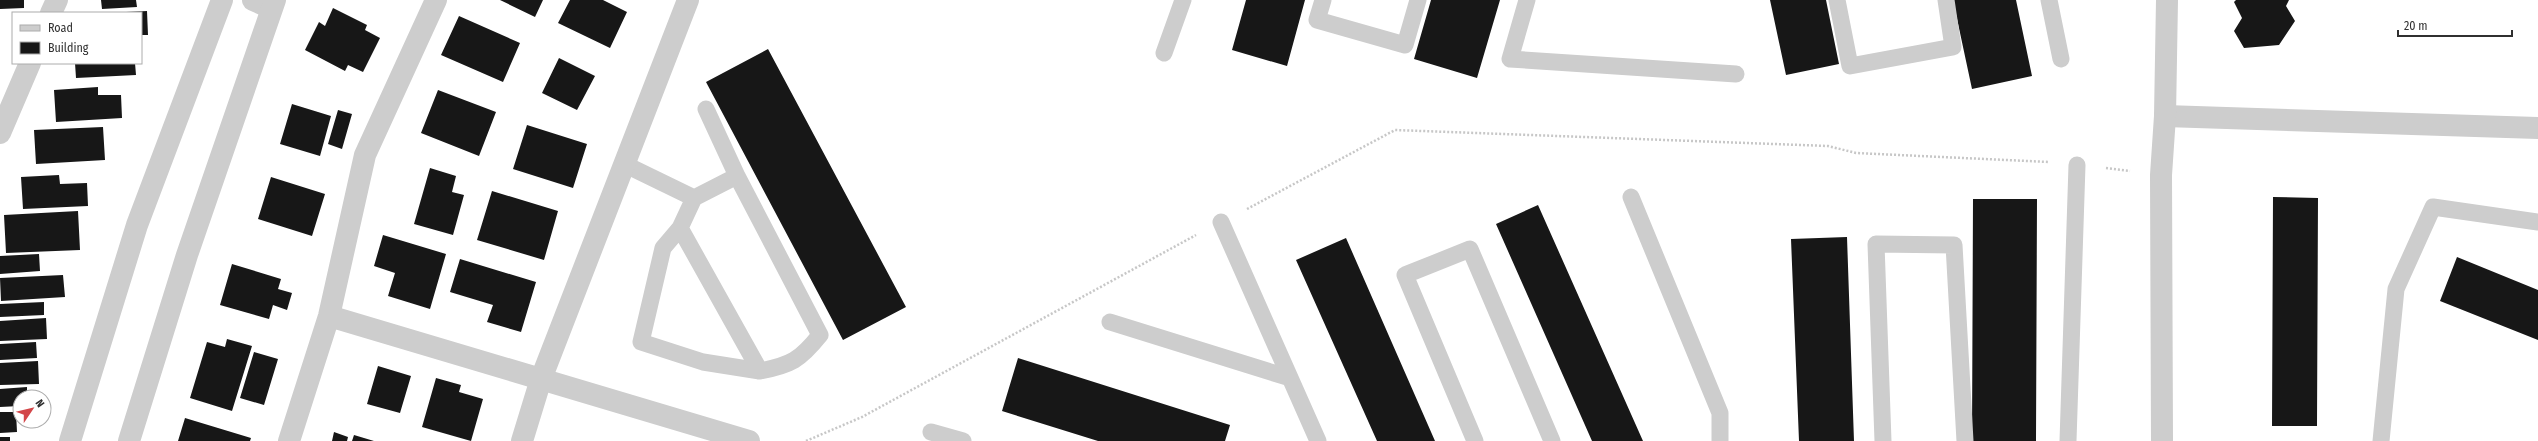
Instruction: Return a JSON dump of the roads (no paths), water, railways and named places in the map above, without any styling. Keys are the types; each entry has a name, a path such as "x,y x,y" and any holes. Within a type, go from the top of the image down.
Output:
{"street":[{"path":"51,12 57,0"},
{"path":"70,441 137,225 222,0"},
{"path":"289,441 329,316 365,155 436,0"},
{"path":"522,441 541,379 688,0"},
{"path":"2162,441 2161,175 2165,116 2167,0"},
{"path":"129,441 266,3"},
{"path":"0,133 30,64"},
{"path":"2165,116 2538,128"},
{"path":"329,316 749,441"}],"lane":[{"path":"1164,54 1183,0"},
{"path":"1323,0 1317,20 1405,45 1418,0"},
{"path":"1527,0 1510,59 1736,74"},
{"path":"1837,0 1850,66 1953,47 1946,0"},
{"path":"2049,0 2061,59"},
{"path":"706,110 737,176 820,335 807,352 785,367 760,372 703,362 641,342 663,248 680,228 694,198 737,176"},
{"path":"624,164 694,198"},
{"path":"2068,441 2077,165"},
{"path":"1631,197 1720,413 1720,441"},
{"path":"2380,441 2396,289 2433,207 2538,222"},
{"path":"1221,222 1318,441"},
{"path":"680,228 760,372"},
{"path":"1883,441 1876,244 1954,245 1965,441"},
{"path":"1474,441 1405,276 1470,249 1552,441"},
{"path":"1110,322 1290,378"},
{"path":"931,432 963,441"}]}
